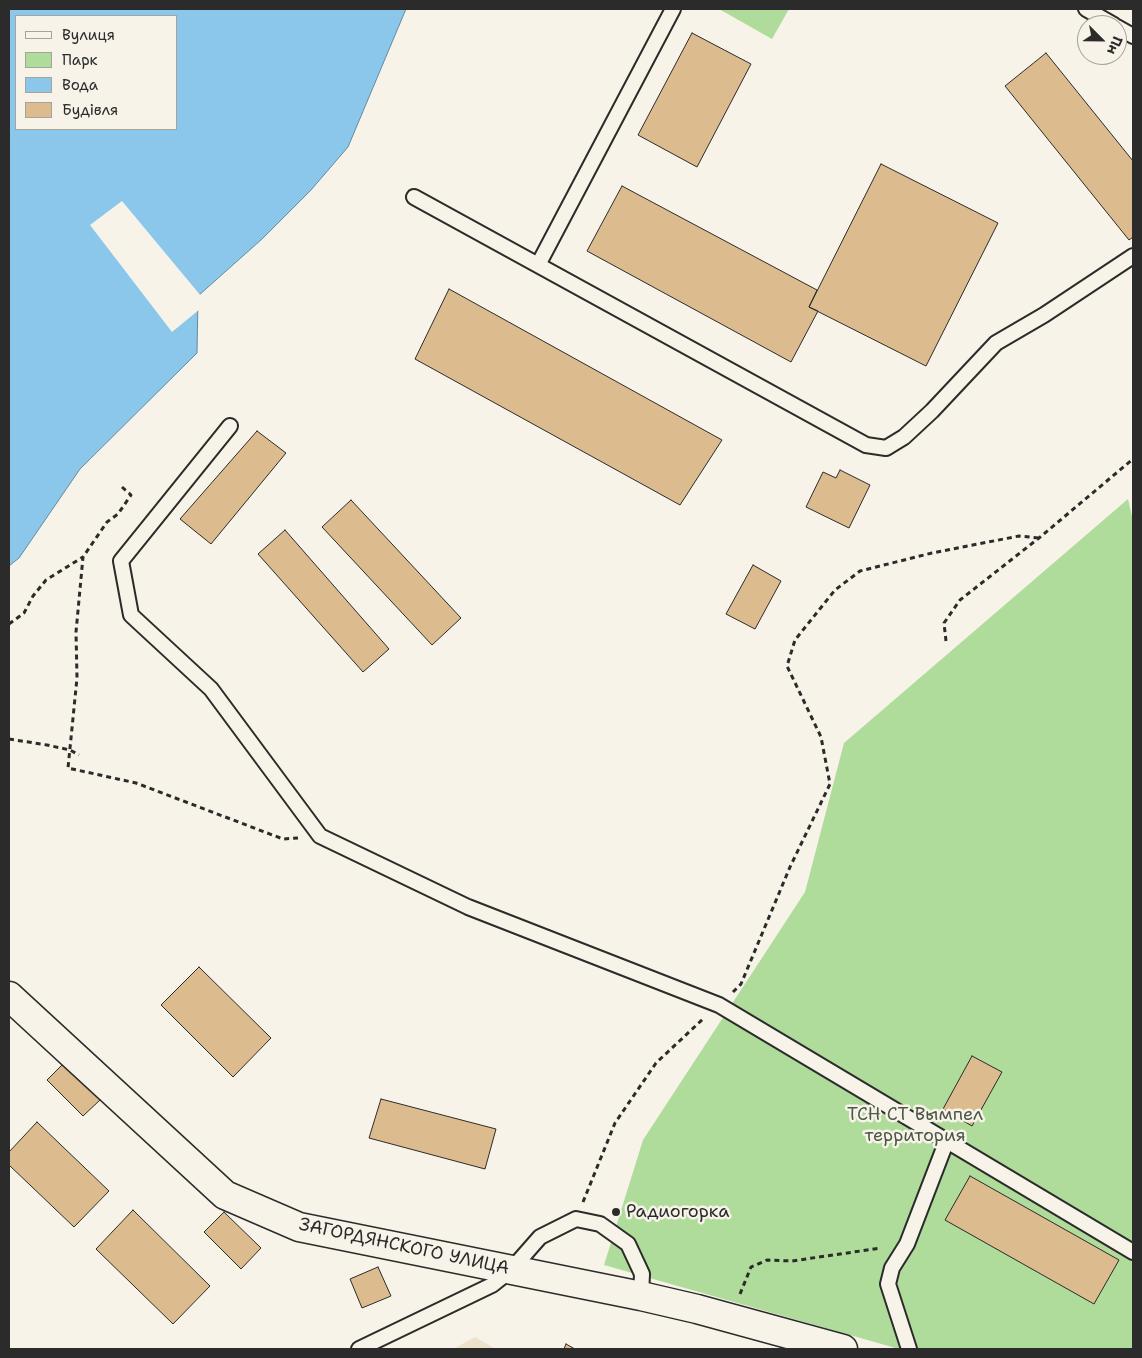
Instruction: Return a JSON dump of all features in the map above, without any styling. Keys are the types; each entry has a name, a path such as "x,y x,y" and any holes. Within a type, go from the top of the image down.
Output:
{"street":[{"name":"ЗАГОРДЯНСКОГО УЛИЦА","path":"9,996 225,1195 299,1227 642,1296 843,1349"}],"lane":[{"path":"538,265 673,9"},
{"path":"414,197 866,445 886,448 904,437 932,411 996,343 1044,315 1133,256"},
{"path":"230,426 121,561 131,615 211,689 320,836 468,907 719,1005 1133,1252"},
{"path":"909,1349 888,1284 892,1268 906,1244 947,1140"},
{"path":"360,1349 492,1285 512,1270 540,1237 576,1219 600,1224 628,1244 642,1274 642,1296"}],"path":[{"path":"946,641 944,622 960,600 1039,538 1133,459"},
{"path":"9,624 24,613 33,596 46,580 83,557 107,522 118,514 131,495 122,487"},
{"path":"576,1219 620,1116 656,1063 741,984 790,867 830,784 821,737 787,666 795,640 835,590 860,571 932,553 1019,536 1039,538"},
{"path":"83,557 76,632 77,678 68,768 136,783 283,840 320,836"},
{"path":"9,739 28,741 70,750 79,754"},
{"path":"737,1300 751,1267 767,1260 792,1261 906,1244"}],"shaded area":[{"path":"475,1337 497,1349 453,1349"}],"green space":[{"path":"719,9 789,9 772,39"},
{"name":"ТСН СТ Вымпел территория","path":"1128,499 1133,521 1133,1349 899,1349 604,1265 643,1140 805,892 844,743"}],"water":[{"path":"9,9 406,9 348,147 311,190 262,239 198,296 197,353 80,469 19,558 9,566"}],"pier":[{"path":"122,201 201,296 200,309 172,332 90,225"}],"building":[{"path":"692,33 751,64 697,167 638,135"},
{"path":"1046,53 1133,161 1133,237 1129,240 1005,86"},
{"path":"881,164 998,223 926,366 809,307"},
{"path":"622,186 817,290 809,307 818,311 791,362 587,251"},
{"path":"449,289 722,440 680,505 415,359"},
{"path":"257,431 286,453 211,544 180,519"},
{"path":"840,470 870,485 849,528 806,507 823,472 836,478"},
{"path":"351,500 461,618 432,645 322,527"},
{"path":"285,530 389,649 363,672 258,554"},
{"path":"753,565 781,581 755,629 726,614"},
{"path":"199,967 271,1038 233,1077 161,1005"},
{"path":"972,1056 1002,1072 972,1126 943,1109"},
{"path":"64,1063 100,1100 83,1116 47,1080"},
{"path":"381,1099 496,1129 485,1169 369,1138"},
{"path":"37,1122 109,1191 74,1227 9,1165 9,1152"},
{"path":"970,1176 1119,1260 1094,1304 945,1220"},
{"path":"133,1210 210,1286 173,1324 96,1249"},
{"path":"224,1212 261,1248 241,1269 204,1232"},
{"path":"378,1267 391,1296 362,1308 350,1279"},
{"path":"566,1344 575,1349 564,1349"}],"place":[{"name":"Радиогорка","path":"616,1212"}]}
